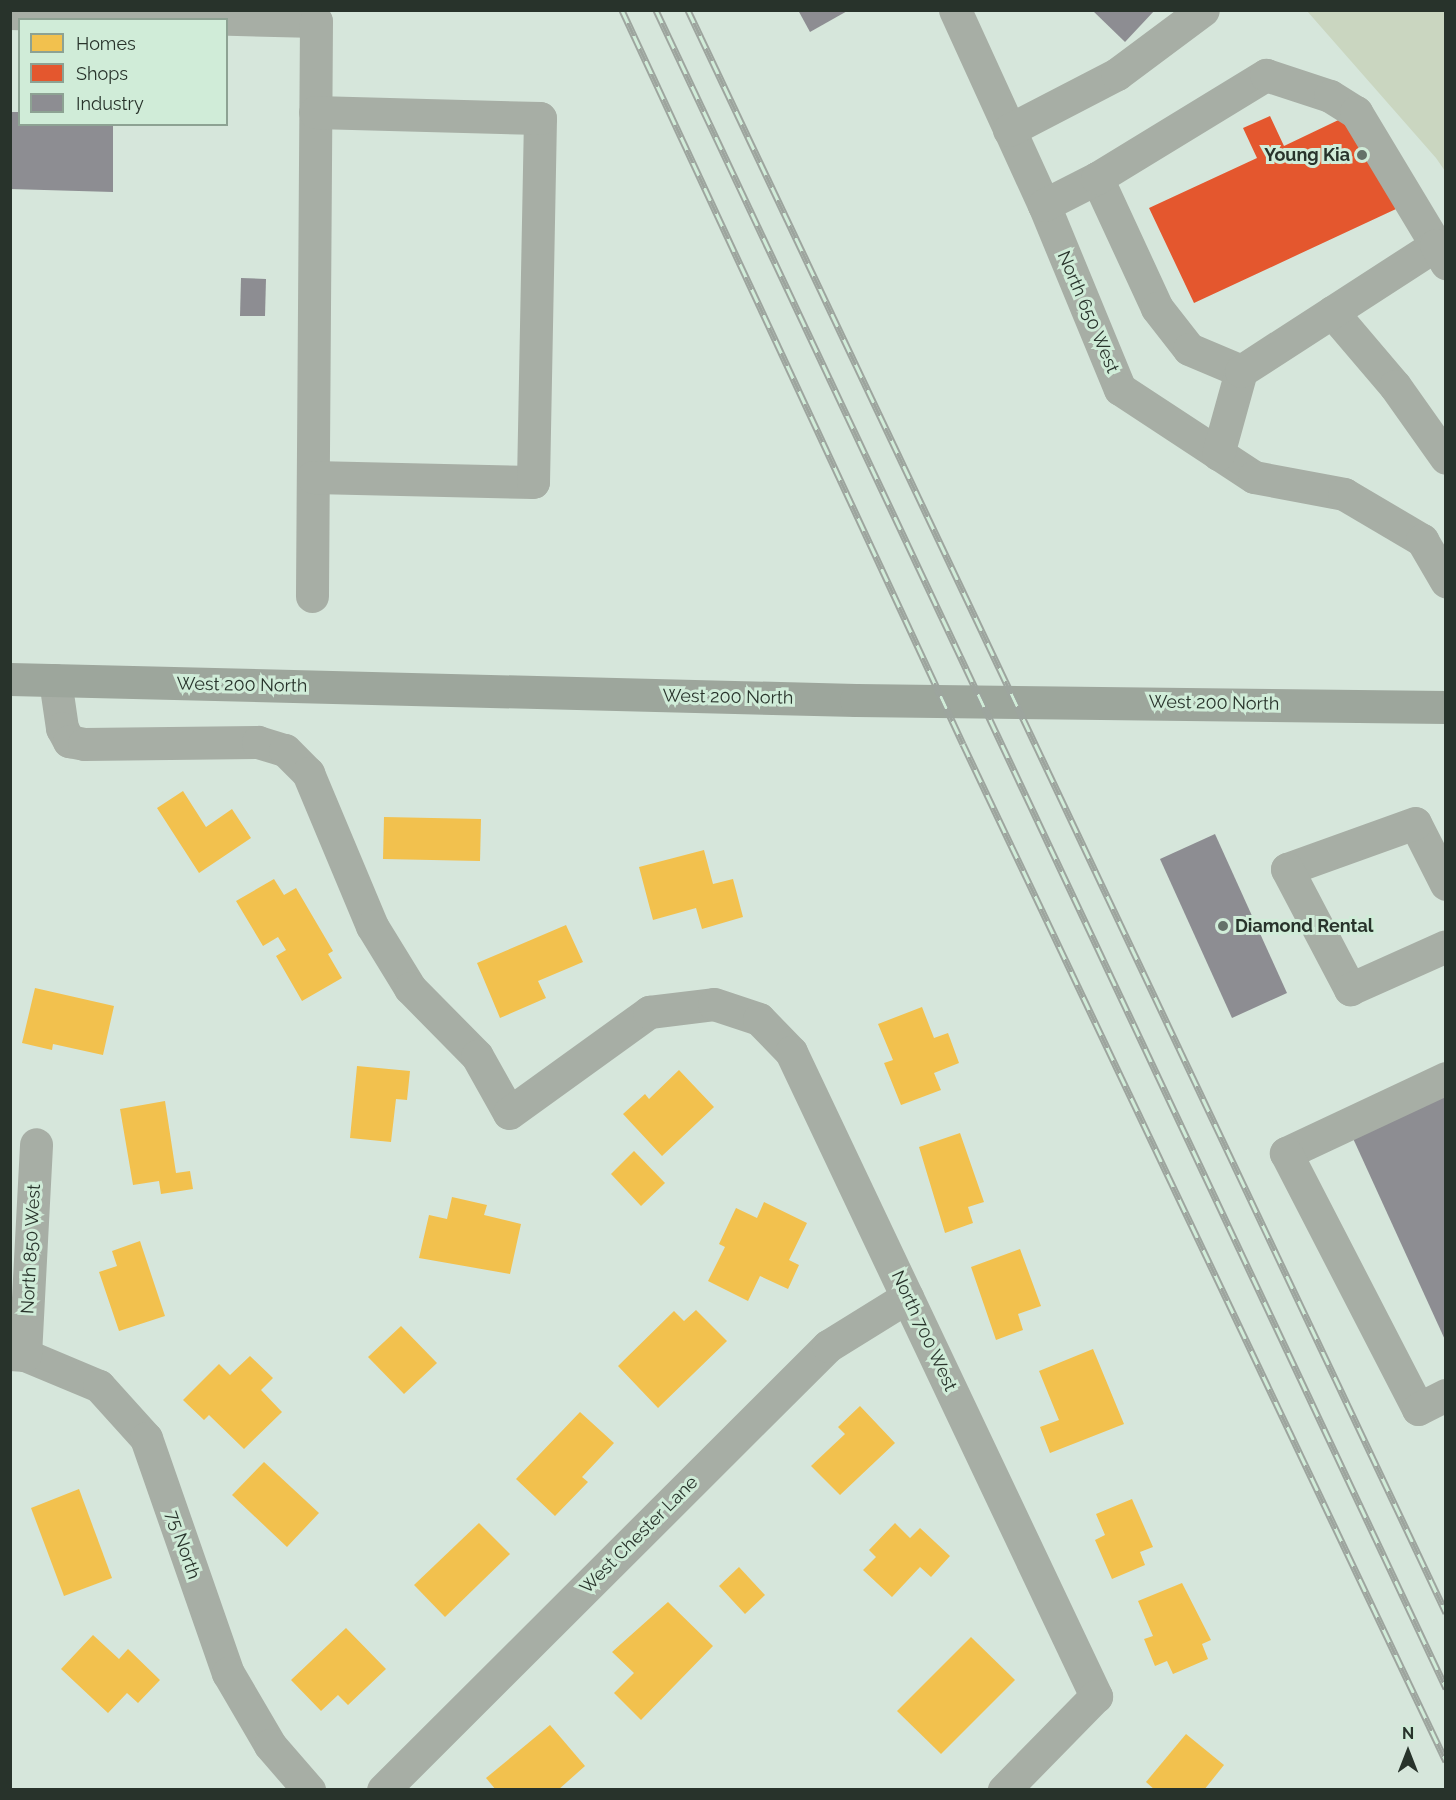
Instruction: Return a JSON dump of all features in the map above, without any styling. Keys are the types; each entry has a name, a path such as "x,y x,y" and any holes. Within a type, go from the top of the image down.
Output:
{"main road":[{"name":"West 200 North","path":"10,679 856,700 1446,707"}],"street":[{"name":"North 650 West","path":"955,10 1044,205 1120,389 1254,477 1344,494 1422,540 1446,581"},
{"path":"1009,130 1117,74 1203,10"},
{"path":"10,13 201,18"},
{"path":"228,19 316,21 312,596"},
{"path":"1044,205 1097,178 1266,75 1330,96 1356,112 1441,254 1332,312 1241,371 1218,454"},
{"path":"313,477 532,482 540,118 315,112"},
{"path":"1097,178 1157,308 1189,350 1241,371"},
{"path":"1332,312 1395,386 1446,459"},
{"name":"North 700 West","path":"55,680 62,728 69,741 84,744 258,742 285,750 308,773 372,926 410,988 477,1056 509,1113 649,1012 714,1004 759,1019 791,1052 1096,1695 1004,1790"},
{"path":"1446,884 1415,823 1287,869 1350,989 1446,946"},
{"path":"1446,1078 1286,1154 1418,1409 1446,1395"},
{"name":"North 850 West","path":"18,1355 36,1144"},
{"name":"West Chester Lane","path":"383,1790 828,1346 907,1297"},
{"name":"75 North","path":"18,1355 99,1386 146,1438 228,1673 270,1744 309,1790"}],"green space":[{"path":"1307,11 1445,11 1445,171 1436,158"}],"building: Homes":[{"path":"183,791 206,827 232,809 251,838 199,873 157,808"},
{"path":"384,817 481,819 480,861 383,859"},
{"path":"704,850 713,884 733,879 743,917 702,929 696,908 653,920 639,867"},
{"path":"274,879 284,895 296,888 333,951 328,954 342,978 302,1001 276,956 286,950 278,937 263,946 236,901"},
{"path":"566,925 583,962 538,981 546,998 500,1018 477,963"},
{"path":"35,988 114,1006 103,1055 53,1044 52,1050 22,1043"},
{"path":"922,1007 934,1038 948,1033 959,1063 934,1073 941,1090 901,1105 884,1063 893,1060 878,1024"},
{"path":"357,1066 410,1071 407,1100 396,1099 391,1142 350,1138"},
{"path":"679,1070 714,1107 662,1156 623,1114 645,1094 649,1099"},
{"path":"165,1101 176,1173 190,1171 193,1189 161,1194 159,1181 133,1185 120,1109"},
{"path":"960,1133 984,1202 968,1207 973,1223 945,1233 919,1147"},
{"path":"634,1151 665,1183 641,1206 611,1174"},
{"path":"452,1197 487,1205 484,1215 521,1224 510,1274 419,1258 429,1215 447,1219"},
{"path":"764,1202 807,1223 789,1260 799,1265 788,1289 760,1276 748,1301 708,1281 725,1247 719,1244 736,1208 757,1218"},
{"path":"140,1241 165,1316 119,1331 99,1272 117,1266 112,1251"},
{"path":"1020,1249 1041,1306 1018,1314 1023,1330 996,1340 971,1267"},
{"path":"696,1310 727,1341 658,1408 618,1366 674,1311 684,1321"},
{"path":"401,1326 437,1363 404,1394 368,1357"},
{"path":"1093,1349 1124,1424 1050,1453 1040,1427 1059,1420 1039,1371"},
{"path":"250,1356 273,1378 261,1390 282,1412 244,1449 209,1415 204,1420 183,1400 219,1364 230,1375"},
{"path":"860,1406 895,1443 840,1495 811,1466 845,1434 838,1427"},
{"path":"580,1412 614,1443 582,1477 588,1482 555,1516 516,1479"},
{"path":"264,1462 319,1513 287,1547 232,1495"},
{"path":"79,1489 112,1578 64,1596 31,1508"},
{"path":"1132,1499 1153,1547 1140,1552 1145,1565 1112,1579 1095,1540 1105,1535 1096,1514"},
{"path":"479,1523 510,1554 445,1617 414,1585"},
{"path":"895,1523 910,1538 920,1528 950,1556 931,1577 920,1567 892,1597 863,1570 876,1557 869,1550"},
{"path":"739,1567 765,1595 745,1614 719,1586"},
{"path":"1182,1583 1211,1640 1202,1644 1208,1659 1173,1674 1167,1661 1155,1666 1144,1639 1153,1636 1138,1601"},
{"path":"668,1602 713,1646 641,1720 614,1693 634,1673 612,1652"},
{"path":"346,1628 386,1669 348,1705 338,1695 321,1711 291,1680"},
{"path":"93,1635 119,1659 128,1649 160,1680 138,1703 127,1693 108,1713 61,1669"},
{"path":"971,1637 1015,1680 941,1754 897,1711"},
{"path":"550,1725 585,1766 558,1790 496,1790 486,1778"},
{"path":"1186,1734 1224,1765 1204,1790 1155,1790 1146,1782"}],"building: Shops":[{"path":"1351,114 1396,209 1194,303 1149,208 1257,158 1243,128 1270,116 1284,146"}],"building: Industry":[{"path":"798,10 849,10 810,32"},
{"path":"1092,10 1155,10 1125,42"},
{"path":"10,112 18,112 18,126 113,126 113,192 10,189"},
{"path":"241,278 266,279 265,316 240,316"},
{"name":"Diamond Rental","path":"1215,834 1287,993 1232,1018 1160,859"},
{"path":"1446,1091 1446,1342 1351,1134"}],"railway":[{"path":"622,10 963,744 1446,1761"},
{"path":"656,10 1446,1688"},
{"path":"688,10 1446,1613"}],"place":[{"name":"Young Kia","path":"1362,155"},
{"name":"Diamond Rental","path":"1223,926"}]}
